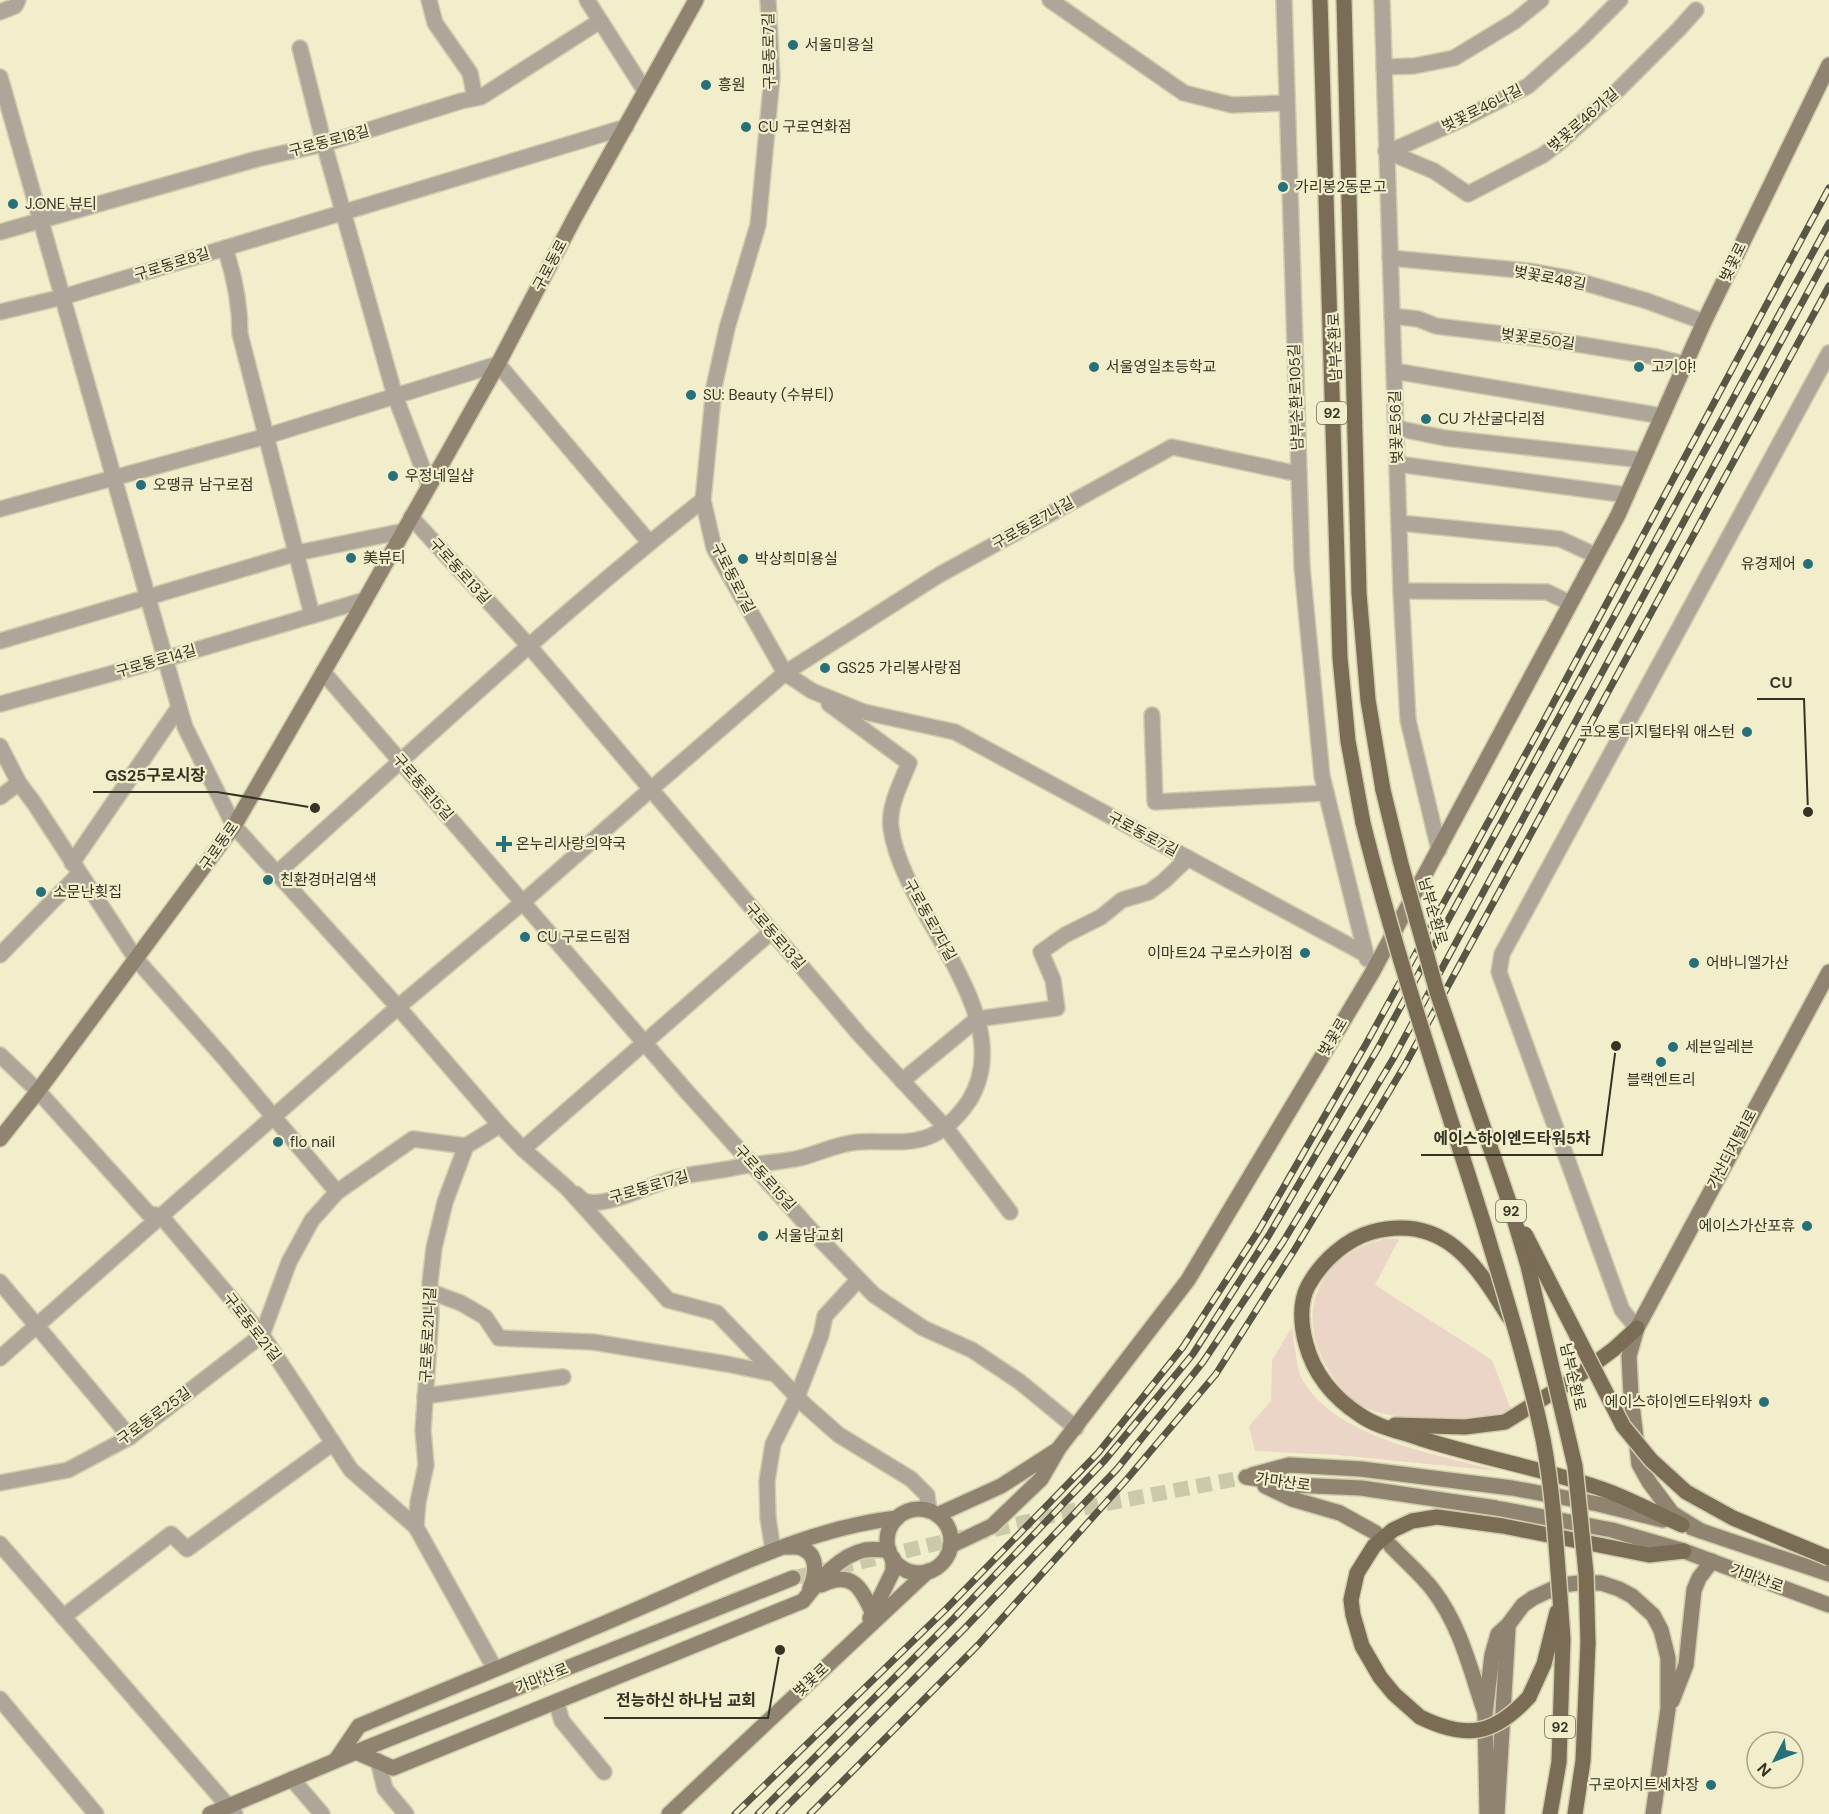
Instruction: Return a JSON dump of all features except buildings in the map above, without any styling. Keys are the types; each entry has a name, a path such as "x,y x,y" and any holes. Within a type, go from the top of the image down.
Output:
{"main road":[{"name":"구로동로","path":"0,1139 234,826 498,364 575,217 696,0"},
{"name":"남부순환로","path":"1320,0 1340,658 1348,741 1363,823 1385,911 1514,1325 1543,1439 1553,1504 1560,1597 1557,1638 1559,1762 1550,1814"},
{"name":"남부순환로","path":"1344,0 1359,593 1368,700 1383,790 1401,864 1437,992 1528,1266 1575,1466 1586,1573 1588,1643 1583,1761 1575,1814"},
{"name":"벚꽃로","path":"950,1546 992,1526 1041,1479 1059,1448 1188,1280 1372,973 1627,495 1684,364 1829,65"},
{"name":"가산디지털1로","path":"1701,1531 1672,1513 1639,1464 1629,1356 1637,1328 1829,972"},
{"path":"1509,1205 1623,1426 1651,1460 1686,1492 1733,1518 1829,1558"},
{"path":"1514,1325 1485,1279 1468,1257 1452,1243 1416,1228 1390,1227 1360,1235 1349,1241 1325,1262 1306,1289 1302,1331 1314,1366 1333,1394 1359,1415 1374,1423 1454,1449 1600,1488 1682,1525"},
{"path":"1374,1423 1449,1427 1505,1422 1571,1381 1614,1349 1637,1328"},
{"name":"벚꽃로","path":"933,1513 1001,1486 1059,1448"},
{"name":"가마산로","path":"1246,1477 1289,1465 1361,1469 1512,1488 1598,1504 1682,1525 1829,1574"},
{"path":"1246,1477 1292,1499 1340,1514 1376,1533"},
{"name":"가마산로","path":"1246,1477 1293,1485 1361,1488 1496,1508 1612,1530 1684,1551 1829,1605"},
{"path":"336,1760 359,1726 776,1549 867,1521 897,1518 918,1509 933,1513 949,1529 950,1546 943,1562 928,1571 912,1572 898,1564 891,1554 865,1550 848,1558 821,1579 808,1595"},
{"path":"1557,1638 1529,1697 1503,1721 1477,1731 1449,1728 1420,1717 1394,1694 1380,1677 1362,1646 1351,1600 1358,1573 1374,1546 1393,1530 1412,1521 1437,1517 1503,1526 1649,1555 1684,1551"},
{"path":"862,1631 873,1614 892,1571 888,1533 897,1518"},
{"path":"1391,1546 1422,1577 1442,1603 1459,1633 1485,1714"},
{"path":"776,1549 801,1547 811,1555 816,1569 808,1595"},
{"path":"1668,1709 1686,1665 1694,1590 1699,1578 1712,1562"},
{"name":"벚꽃로","path":"669,1814 928,1571"},
{"name":"가마산로","path":"210,1814 231,1810 336,1760 793,1578"},
{"path":"356,1752 393,1768 808,1595 835,1578 846,1578 862,1594 873,1614"},
{"path":"1487,1814 1485,1714 1492,1655 1498,1634 1523,1605 1533,1598 1561,1585 1601,1584 1626,1592 1653,1615 1661,1630 1668,1658 1668,1709 1653,1814"},
{"path":"1497,1814 1508,1625"}],"street":[{"path":"0,12 15,6 18,0"},
{"path":"429,0 435,23 470,73 475,98"},
{"name":"구로동로7길","path":"768,0 772,77 758,225 727,328 714,387 703,500 714,549 785,673 812,691 864,712 955,732 1365,954"},
{"path":"1050,0 1184,93 1232,105 1286,103"},
{"name":"남부순환로105길","path":"1284,0 1302,567 1322,776 1365,954 1372,973"},
{"name":"벚꽃로56길","path":"1382,0 1401,591 1408,720 1439,850"},
{"path":"1384,67 1414,66 1454,58 1515,21 1541,0"},
{"name":"벚꽃로46나길","path":"1386,151 1498,104 1528,86 1620,0"},
{"path":"593,2 600,21 645,91"},
{"name":"벚꽃로46가길","path":"1386,151 1434,171 1468,194 1543,155 1560,143 1618,90 1696,10"},
{"name":"구로동로18길","path":"0,232 257,159 324,144 460,101 481,97 600,21"},
{"path":"300,48 324,144 395,396 429,485"},
{"path":"0,77 178,707 185,727 234,826"},
{"name":"구로동로8길","path":"0,312 63,297 626,127"},
{"path":"225,248 235,276 240,334 312,615"},
{"name":"벚꽃로48길","path":"1390,258 1529,271 1568,278 1647,301 1704,322"},
{"name":"벚꽃로50길","path":"1392,316 1418,319 1436,326 1552,340 1657,357 1684,364"},
{"path":"1637,1328 1622,1310 1499,972 1502,954 1829,353"},
{"path":"0,509 267,436 498,364 650,542"},
{"path":"1394,371 1662,416"},
{"path":"1396,428 1445,438 1642,460"},
{"name":"구로동로7나길","path":"785,673 939,575 1172,447 1299,474"},
{"path":"1397,464 1627,495"},
{"path":"277,873 530,647 650,542 703,500"},
{"name":"구로동로13길","path":"411,517 530,647 859,1034 946,1128 1010,1212"},
{"path":"1400,523 1560,539 1595,555"},
{"path":"0,641 297,553 404,531"},
{"path":"1401,591 1547,592 1570,603"},
{"name":"구로동로14길","path":"0,704 165,659 365,600"},
{"name":"구로동로15길","path":"323,672 645,1043 858,1280 874,1295 923,1328 972,1350 1020,1382 1076,1428"},
{"path":"0,1358 398,1007 523,902 785,673"},
{"name":"구로동로7다길","path":"812,691 909,763 896,795 890,825 894,848 909,885 958,972 980,1027 982,1065 975,1091 963,1111 946,1128"},
{"path":"0,955 76,868 178,707"},
{"path":"1152,716 1155,802 1326,794"},
{"path":"0,746 19,783 136,959 224,1058 336,1192"},
{"path":"0,796 19,783"},
{"name":"구로동로17길","path":"234,826 398,1007 500,1125 523,1149 586,1202 613,1200 675,1178 753,1163 803,1157 830,1147 857,1142 885,1143 924,1139 946,1128"},
{"name":"구로동로7길","path":"977,1019 1057,1008 1053,980 1041,952 1065,935 1101,917 1122,900 1149,892 1188,858"},
{"path":"523,1149 771,932"},
{"path":"902,1081 977,1019"},
{"name":"구로동로21길","path":"0,1055 38,1091 149,1214 161,1216 261,1335 351,1470 416,1527 495,1669"},
{"path":"261,1335 289,1263 312,1220 336,1192 413,1139 466,1146 500,1125"},
{"name":"구로동로21나길","path":"416,1527 418,1502 426,1465 423,1430 434,1248 445,1202 466,1146"},
{"name":"구로동로17길","path":"567,1188 668,1300 717,1313 797,1397 839,1435 911,1479 927,1496 933,1513"},
{"path":"776,1549 768,1518 768,1471 773,1444 797,1397 821,1335 825,1316 858,1280"},
{"path":"0,1282 130,1437"},
{"path":"430,1292 461,1303 485,1317 499,1338 593,1342 775,1374"},
{"name":"구로동로25길","path":"0,1483 68,1470 130,1437 261,1335"},
{"path":"425,1396 563,1377"},
{"path":"63,1617 171,1534 187,1549 333,1443"},
{"path":"0,1544 231,1810"},
{"path":"0,1699 96,1814"},
{"name":"가마산로","path":"556,1702 561,1721 604,1772"},
{"path":"378,1761 385,1789 406,1814"},
{"path":"292,1779 322,1814"}],"shaded area":[{"path":"1384,1239 1399,1239 1375,1285 1492,1360 1512,1412 1494,1418 1465,1421 1410,1418 1376,1412 1357,1403 1336,1380 1320,1353 1314,1332 1313,1311 1318,1292 1327,1274 1342,1259 1361,1247"},
{"path":"1292,1327 1297,1363 1303,1381 1319,1401 1340,1418 1391,1442 1499,1471 1338,1455 1255,1451 1249,1426 1271,1401 1272,1360"}],"tunnel":[{"path":"793,1578 1088,1507 1246,1477"}],"railway":[{"path":"735,1814 946,1609 1098,1453 1183,1347 1259,1230 1366,1044 1541,726 1829,188"},
{"path":"758,1814 954,1618 1105,1460 1193,1354 1269,1235 1377,1050 1829,223"},
{"path":"779,1814 964,1629 1117,1469 1203,1362 1283,1242 1393,1059 1829,253"},
{"path":"810,1814 979,1644 1127,1479 1216,1374 1295,1249 1405,1065 1829,286"}],"place":[{"name":"서울미용실","path":"793,45"},
{"name":"흥원","path":"706,85"},
{"name":"CU 구로연화점","path":"746,127"},
{"name":"가리봉2동문고","path":"1283,187"},
{"name":"J.ONE 뷰티","path":"13,204"},
{"name":"서울영일초등학교","path":"1094,367"},
{"name":"고기야!","path":"1639,367"},
{"name":"SU: Beauty (수뷰티)","path":"691,395"},
{"name":"CU 가산굴다리점","path":"1426,419"},
{"name":"우정네일샵","path":"393,476"},
{"name":"오땡큐 남구로점","path":"141,485"},
{"name":"美뷰티","path":"351,558"},
{"name":"박상희미용실","path":"743,559"},
{"name":"유경제어","path":"1808,564"},
{"name":"GS25 가리봉사랑점","path":"825,668"},
{"name":"코오롱디지털타워 애스턴","path":"1747,732"},
{"name":"GS25구로시장","path":"315,808"},
{"name":"CU","path":"1808,812"},
{"name":"온누리사랑의약국","path":"504,844"},
{"name":"친환경머리염색","path":"268,880"},
{"name":"소문난횟집","path":"41,892"},
{"name":"CU 구로드림점","path":"525,937"},
{"name":"이마트24 구로스카이점","path":"1305,953"},
{"name":"어바니엘가산","path":"1694,963"},
{"name":"에이스하이엔드타워5차","path":"1616,1046"},
{"name":"세븐일레븐","path":"1673,1047"},
{"name":"블랙엔트리","path":"1661,1062"},
{"name":"flo nail","path":"278,1142"},
{"name":"에이스가산포휴","path":"1807,1226"},
{"name":"서울남교회","path":"763,1236"},
{"name":"에이스하이엔드타워9차","path":"1764,1402"},
{"name":"전능하신 하나님 교회","path":"780,1650"},
{"name":"구로아지트세차장","path":"1711,1785"}]}
